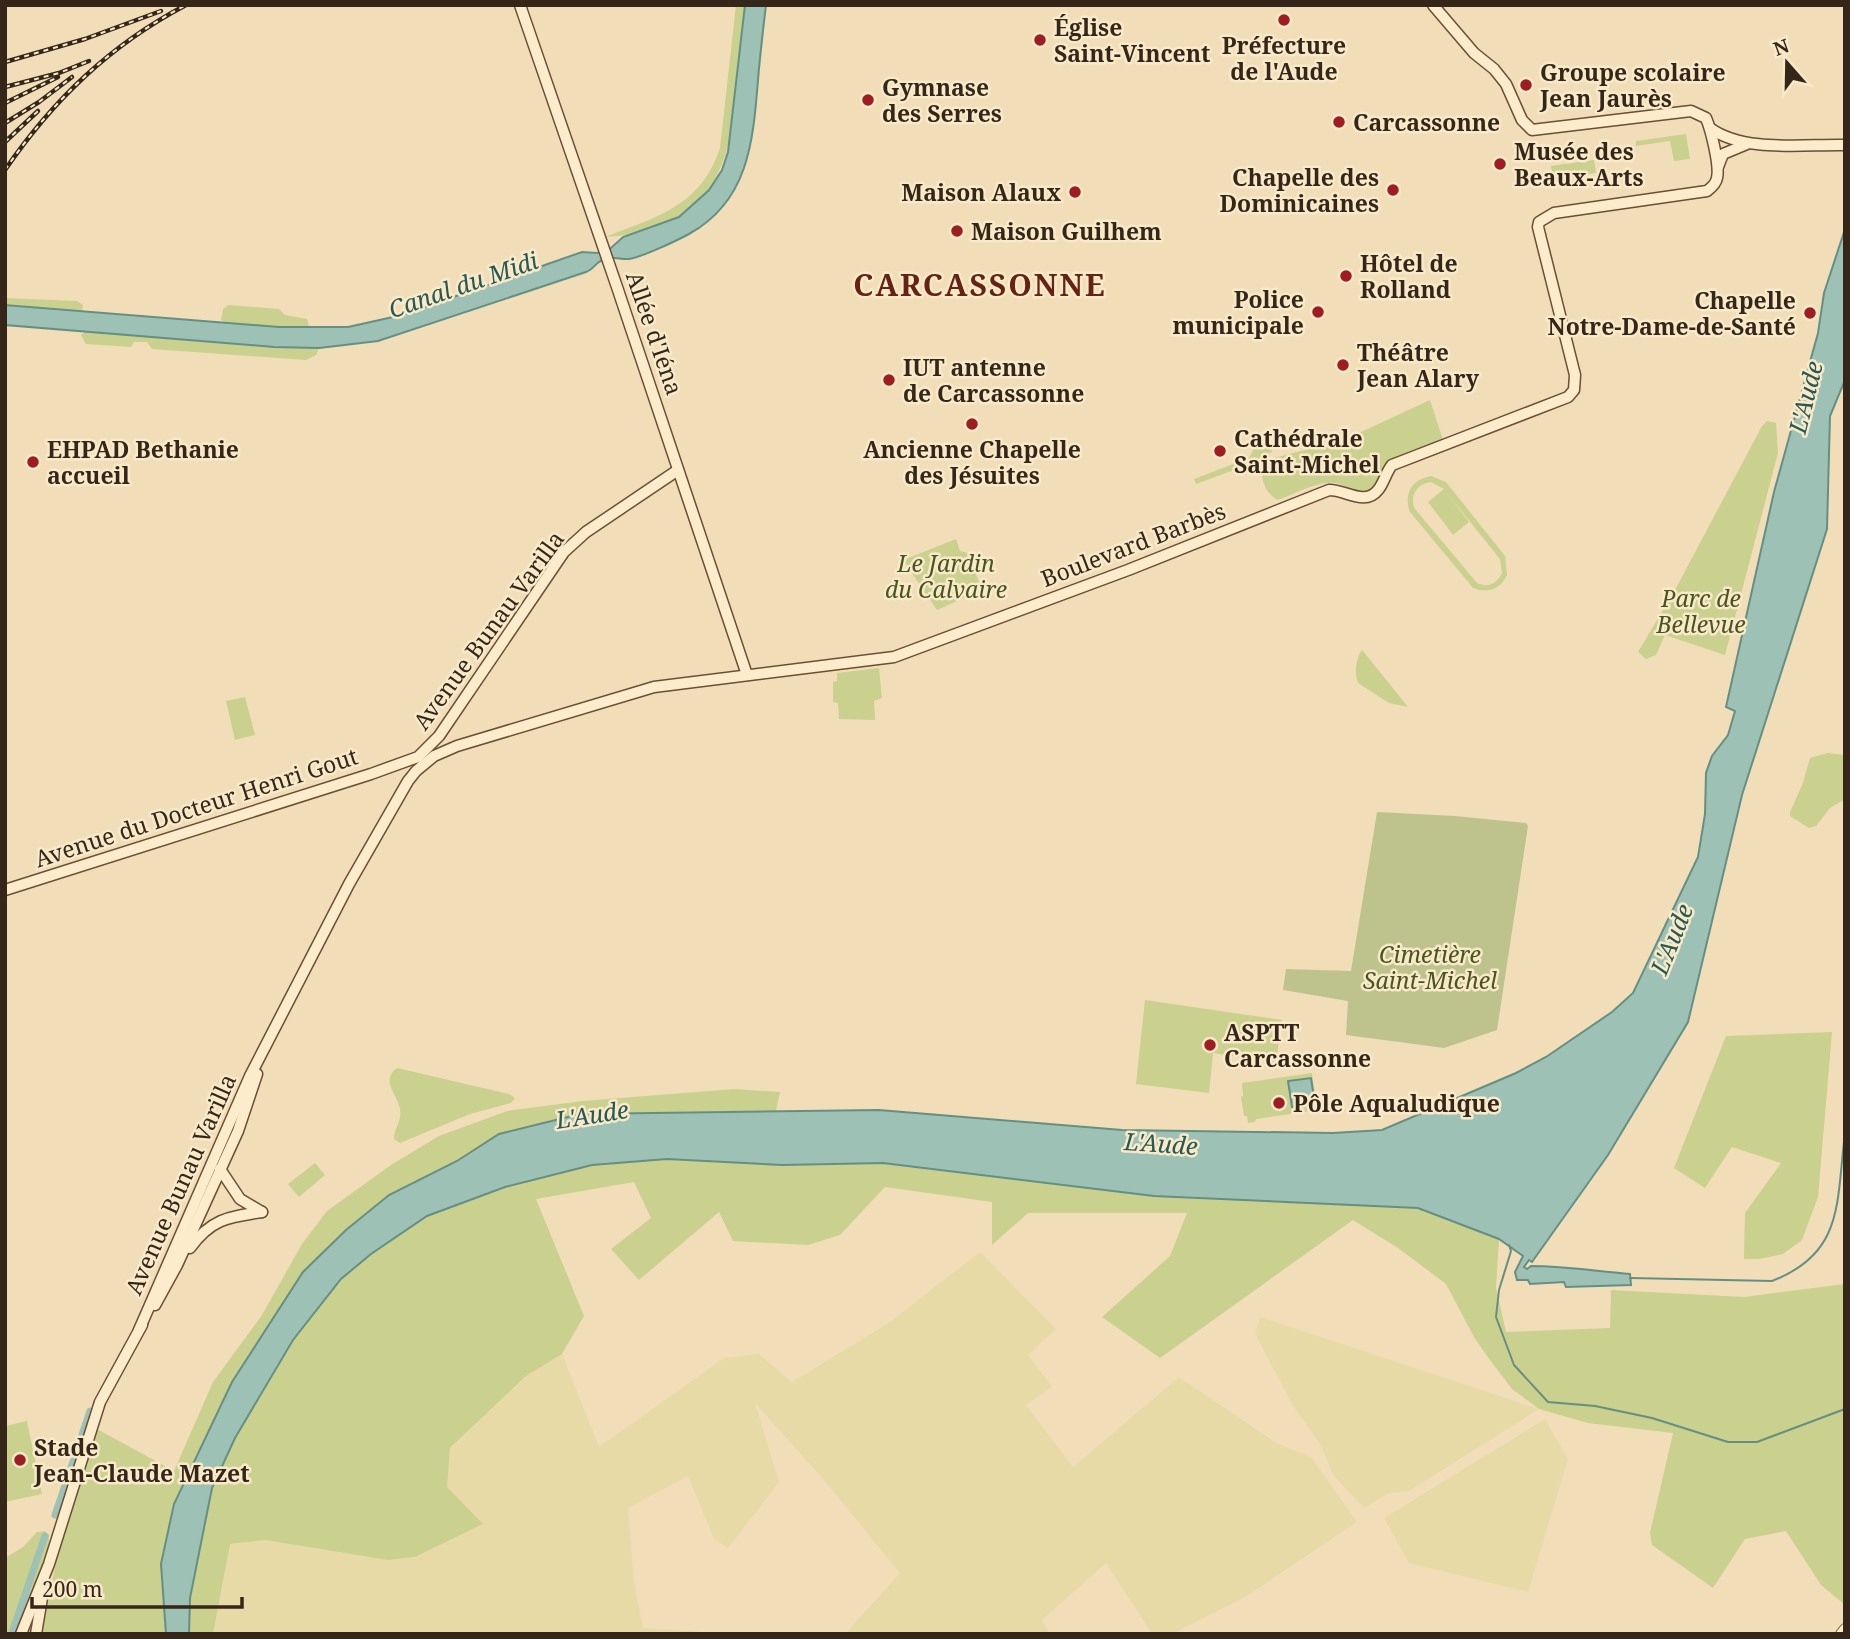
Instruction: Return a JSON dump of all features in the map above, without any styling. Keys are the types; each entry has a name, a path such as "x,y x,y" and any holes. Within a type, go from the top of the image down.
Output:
{"main road":[{"name":"Allée d'Iéna","path":"520,5 747,675"},
{"path":"1433,5 1474,53 1494,69 1506,84 1522,120 1532,130 1691,111 1706,118 1717,171"},
{"path":"1710,128 1725,138 1749,144 1845,145"},
{"path":"1717,171 1723,154 1749,144"},
{"name":"Boulevard Barbès","path":"747,675 894,657 1128,570 1329,489 1339,489 1358,498 1370,496 1378,489 1392,465 1558,403 1568,397 1575,383 1539,222 1548,215 1707,191 1717,181 1717,171"},
{"name":"Avenue Bunau Varilla","path":"139,1331 261,1054 392,807 564,552 586,532 678,470"},
{"path":"399,764 417,768 448,750 654,687 747,675"},
{"path":"439,736 448,750"},
{"name":"Avenue Bunau Varilla","path":"399,764 417,768"},
{"name":"Avenue du Docteur Henri Gout","path":"5,890 399,764"},
{"name":"Avenue Bunau Varilla","path":"49,1564 100,1402 177,1265 238,1131 257,1079 261,1054"},
{"path":"177,1265 199,1235 212,1225 226,1217 262,1212 240,1199 220,1168"},
{"path":"21,1634 49,1564"},
{"path":"36,1634 49,1564"}],"street":[{"path":"1841,1634 1845,1629"}],"shaded area":[{"path":"980,1252 1056,1329 1028,1355 1052,1387 1026,1405 1073,1467 1179,1377 1278,1444 1311,1457 1357,1522 1245,1597 1172,1634 1152,1634 1106,1563 1042,1620 1050,1634 845,1634 900,1573 823,1479 755,1403 779,1482 728,1548 714,1539 688,1476 628,1508 634,1582 643,1628 736,1634 213,1634 230,1544 265,1540 388,1560 415,1557 483,1524 447,1487 450,1449 526,1376 562,1354 599,1447 724,1358 759,1354 792,1382 887,1324"},
{"path":"1260,1317 1539,1409 1409,1491 1389,1493 1364,1508 1334,1476 1320,1444 1292,1404 1255,1334"},
{"path":"1545,1419 1568,1459 1528,1592 1409,1563 1384,1518"}],"green space":[{"path":"736,5 745,5 733,124 724,158 709,189 685,213 651,229 605,237 675,207 701,184 712,168 720,148"},
{"path":"1686,134 1690,159 1674,161 1670,141 1636,146 1636,141"},
{"path":"1594,160 1596,173 1553,179 1551,166"},
{"path":"5,298 77,301 83,305 82,311 5,305"},
{"path":"229,305 279,309 285,315 307,319 309,325 307,328 227,323 221,320 223,309"},
{"path":"86,331 319,348 316,355 306,360 152,349 147,342 134,342 131,347 86,344 81,335"},
{"path":"1430,400 1443,440 1390,461 1367,493 1340,484 1325,483 1278,500 1267,490 1260,467 1270,459 1361,432"},
{"name":"Parc de Bellevue","path":"1767,421 1776,423 1778,453 1725,655 1665,635 1656,655 1646,659 1638,652"},
{"path":"1268,439 1272,452 1261,457 1257,463 1196,484 1194,479 1249,458 1253,445"},
{"path":"1431,476 1446,482 1505,556 1507,575 1498,587 1489,590 1473,588 1410,512 1408,499 1411,488","holes":["1431,482 1444,489 1428,502 1453,535 1469,522 1446,492 1500,559 1502,573 1492,584 1477,583 1415,509 1415,491 1422,485"]},
{"name":"Le Jardin du Calvaire","path":"956,539 960,551 968,553 982,590 937,610 903,560"},
{"path":"1362,650 1408,707 1389,703 1358,683 1356,666"},
{"path":"879,668 882,698 874,701 875,720 839,719 838,703 833,702 833,682 837,681 837,673"},
{"path":"245,697 255,735 235,740 226,701"},
{"path":"1828,753 1845,755 1845,799 1830,808 1816,826 1809,828 1790,816 1790,812 1803,783 1810,758"},
{"name":"Cimetière Saint-Michel","path":"1377,812 1455,816 1526,823 1528,826 1497,1030 1444,1048 1346,1035 1348,1001 1283,990 1286,969 1351,971"},
{"name":"ASPTT Carcassonne","path":"1145,1000 1282,1020 1276,1063 1213,1053 1209,1093 1136,1084"},
{"path":"1832,1032 1818,1197 1802,1240 1783,1254 1744,1259 1745,1213 1781,1163 1732,1147 1705,1188 1674,1168 1726,1036"},
{"path":"397,1068 509,1094 515,1098 511,1103 470,1114 400,1143 394,1139 400,1110 390,1085 392,1074"},
{"name":"Pôle Aqualudique","path":"1312,1073 1317,1110 1256,1119 1255,1122 1248,1123 1241,1097 1242,1083"},
{"path":"734,1089 780,1092 776,1111 580,1114 499,1134 457,1161 389,1195 346,1230 303,1272 232,1382 166,1634 42,1634 57,1557 97,1429 174,1471 213,1382 262,1315 302,1244 327,1211 391,1165 439,1136 507,1111 583,1101"},
{"path":"667,1159 782,1165 883,1163 1154,1196 1418,1208 1499,1239 1496,1288 1506,1332 1610,1328 1611,1290 1744,1297 1845,1284 1845,1605 1821,1585 1786,1531 1745,1539 1713,1588 1652,1545 1650,1533 1673,1433 1588,1423 1539,1409 1512,1389 1487,1356 1446,1284 1398,1248 1353,1220 1160,1358 1102,1317 1170,1256 1187,1213 1028,1213 992,1245 992,1202 885,1187 840,1235 808,1245 733,1241 719,1212 639,1280 611,1249 651,1218 634,1182 536,1199 584,1316 562,1354 526,1376 450,1448 447,1487 483,1524 415,1557 388,1560 265,1540 230,1544 213,1634 189,1634 190,1598 212,1488 258,1396 293,1340 341,1279 371,1254 427,1216 505,1187 592,1165"},
{"path":"315,1163 325,1175 299,1197 288,1184"},
{"name":"Stade Jean-Claude Mazet","path":"27,1421 42,1494 5,1502 5,1426"},
{"path":"45,1531 49,1535 48,1547 38,1585 15,1633 5,1633 5,1558 23,1547 37,1532"}],"water":[{"path":"745,5 766,5 754,125 744,168 724,205 709,220 689,234 659,248 629,259 603,260 586,272 378,341 319,348 274,347 5,325 5,305 279,327 348,327 402,315 582,252 597,253 611,248 623,237 679,217 709,190 722,170 728,152"},
{"name":"L'Aude","path":"1845,229 1845,380 1830,416 1827,529 1742,795 1688,1022 1608,1155 1532,1262 1529,1260 1524,1267 1556,1267 1630,1274 1631,1285 1566,1287 1564,1282 1530,1284 1528,1280 1517,1280 1515,1272 1523,1256 1499,1239 1418,1208 1154,1196 883,1163 782,1165 667,1159 592,1165 505,1187 427,1216 371,1254 341,1279 293,1340 235,1438 212,1488 190,1598 189,1634 166,1634 161,1564 174,1504 232,1382 303,1272 346,1230 389,1195 457,1161 499,1134 580,1114 879,1110 1122,1130 1333,1133 1382,1130 1516,1073 1546,1057 1612,1012 1633,993 1698,857 1705,814 1706,773 1712,756 1728,735 1735,711 1726,707 1774,492 1818,333 1824,293"},
{"path":"1311,1078 1315,1104 1292,1107 1288,1081"}],"waterway":[{"path":"1630,1278 1772,1281 1796,1269 1813,1256 1825,1240 1832,1222 1837,1203 1845,1134"},
{"path":"1509,1245 1511,1251 1499,1290 1496,1317 1514,1365 1548,1402 1595,1406 1652,1418 1728,1442 1757,1442 1845,1409"},
{"path":"55,1515 90,1411"},
{"path":"13,1630 45,1536"}],"railway":[{"path":"5,170 43,120 85,76 132,38 186,5"},
{"path":"5,62 85,39 161,11"},
{"path":"5,87 59,73 89,61"},
{"path":"5,103 58,77"},
{"path":"5,123 72,77"},
{"path":"5,142 38,111"}],"place":[{"name":"Préfecture de l'Aude","path":"1284,20"},
{"name":"Église Saint-Vincent","path":"1040,40"},
{"name":"Groupe scolaire Jean Jaurès","path":"1526,85"},
{"name":"Gymnase des Serres","path":"868,100"},
{"name":"Carcassonne","path":"1339,122"},
{"name":"Musée des Beaux-Arts","path":"1500,164"},
{"name":"Chapelle des Dominicaines","path":"1393,190"},
{"name":"Maison Alaux","path":"1075,192"},
{"name":"Maison Guilhem","path":"957,231"},
{"name":"Hôtel de Rolland","path":"1346,276"},
{"name":"Police municipale","path":"1318,312"},
{"name":"Chapelle Notre-Dame-de-Santé","path":"1810,313"},
{"name":"Théâtre Jean Alary","path":"1343,365"},
{"name":"IUT antenne de Carcassonne","path":"889,380"},
{"name":"Ancienne Chapelle des Jésuites","path":"972,424"},
{"name":"Cathédrale Saint-Michel","path":"1220,451"},
{"name":"EHPAD Bethanie accueil","path":"33,462"},
{"name":"ASPTT Carcassonne","path":"1210,1045"},
{"name":"Pôle Aqualudique","path":"1279,1103"},
{"name":"Stade Jean-Claude Mazet","path":"20,1460"}],"district":[{"name":"CARCASSONNE","path":"980,284"}],"water label":[{"name":"Canal du Midi","path":"463,284"}]}
